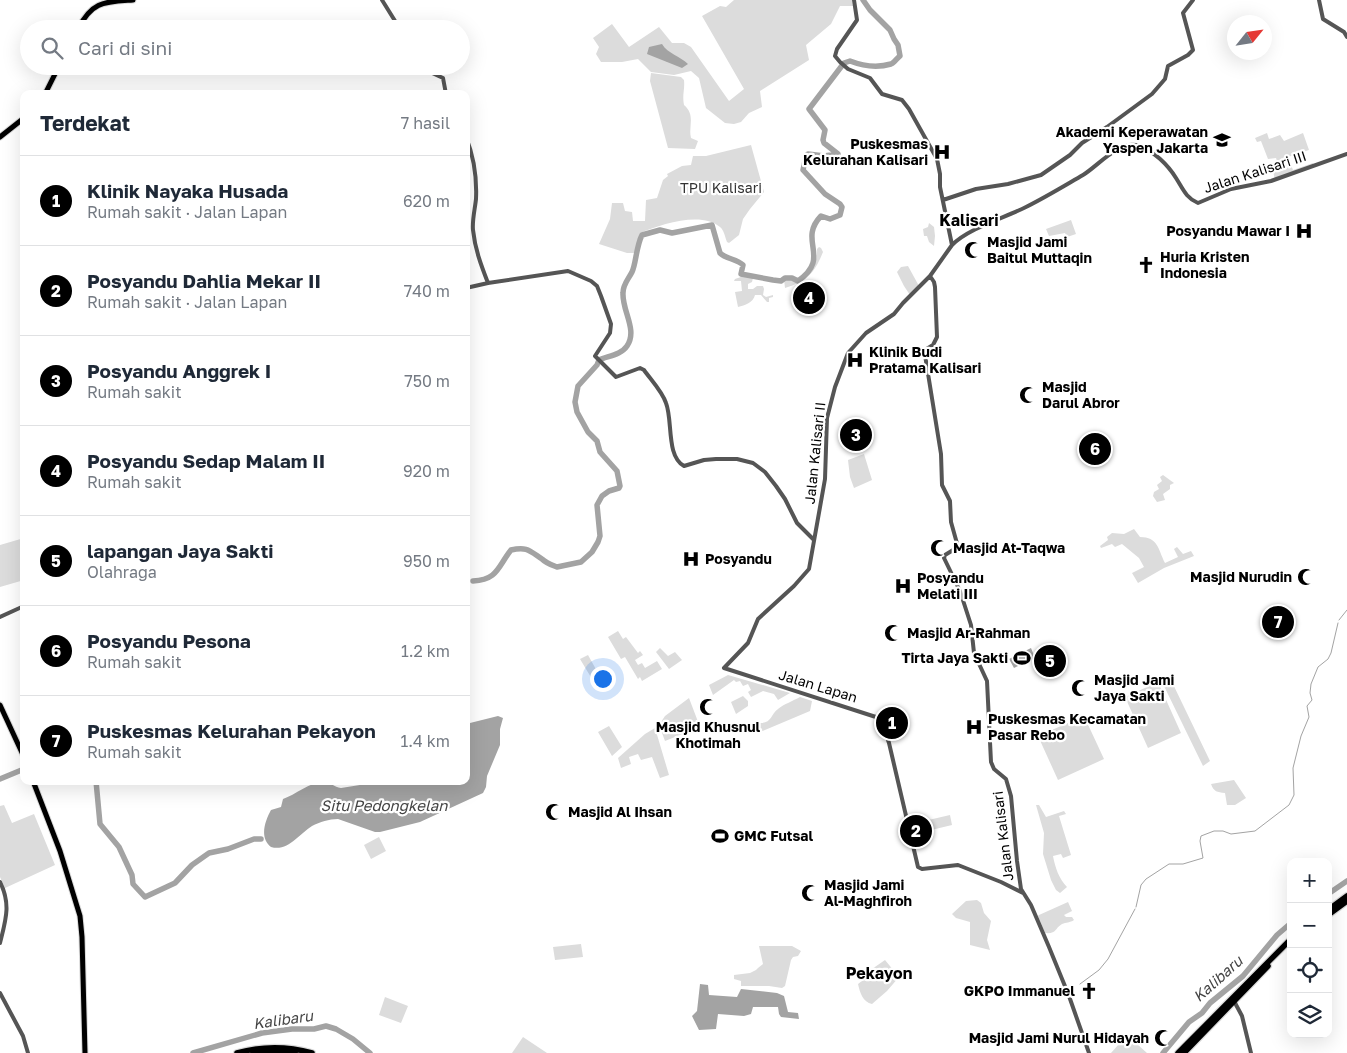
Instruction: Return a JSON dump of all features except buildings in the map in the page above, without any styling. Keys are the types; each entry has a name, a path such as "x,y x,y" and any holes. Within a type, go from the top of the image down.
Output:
{"highway":[{"path":"1332,907 1347,896"},
{"path":"1332,912 1347,901"},
{"path":"1184,1053 1273,955 1287,943"},
{"path":"1178,1053 1287,948"},
{"path":"237,1053 258,1048 295,1052"},
{"path":"253,1053 278,1051 312,1053"}],"main road":[{"path":"83,20 87,13 101,3 133,0"},
{"path":"47,90 54,75"},
{"path":"0,137 20,121"},
{"path":"0,705 20,748"},
{"path":"34,785 64,864 80,916 85,1053"}],"street":[{"path":"382,0 394,20"},
{"path":"854,0 856,22 835,56 842,64 870,78 882,94 900,100 906,105 937,159 940,187 952,245"},
{"path":"943,200 976,189 1008,184 1042,175 1070,155 1082,143 1146,98 1164,81 1168,66 1188,55 1193,50 1183,14 1193,0"},
{"path":"1319,0 1323,19 1331,26 1342,31 1347,37"},
{"path":"437,75 444,78 446,90"},
{"name":"Jalan Kalisari III","path":"952,245 969,232 1026,207 1066,185 1087,173 1119,149 1128,145 1141,146 1155,155 1174,175 1188,198 1198,203 1231,189 1271,181 1347,154"},
{"path":"470,148 474,158 476,197 473,229 479,261 488,283"},
{"name":"Jalan Kalisari II","path":"724,668 748,643 758,620 809,569 825,482 827,418 845,358 860,338 893,315 930,276 952,245"},
{"path":"470,287 568,271 594,283 606,306 611,324 610,333 598,358 617,377 642,368 663,395 668,409 675,455 680,463 688,466 704,460 716,459 751,461 773,482 797,524 814,539"},
{"name":"Jalan Kalisari","path":"930,276 935,286 937,337 934,344 925,350 925,355 942,454 942,484 950,502 951,522 958,547 944,557 957,584 969,617 974,653 988,683 991,762 994,769 1006,779 1011,796 1020,886 1031,906 1065,987 1089,1053"},
{"path":"0,618 20,608"},
{"name":"Jalan Lapan","path":"724,668 879,718 890,749 918,867 922,869 956,865 1004,884 1023,894"},
{"path":"0,882 6,894 8,908 0,943"},
{"path":"0,993 23,1036 28,1053"},
{"path":"1233,1000 1243,1021 1251,1053"}],"green space":[{"path":"734,0 852,0 853,6 840,6 831,24 806,45 809,60 760,91 762,107 749,113 741,122 734,124 725,123 706,108 699,78 691,71 674,75 651,72 638,59 622,62 601,62 596,54 599,47 593,38 612,24 629,47 659,27 672,43 684,43 691,47 729,101 744,89 702,16 720,6 726,7"},
{"path":"651,73 681,77 684,80 683,101 691,117 691,138 698,141 695,149 668,148 650,81"},
{"path":"1267,133 1269,139 1280,135 1284,141 1303,133 1309,150 1288,157 1293,170 1313,163 1314,166 1275,180 1273,171 1283,167 1281,160 1277,161 1276,158 1268,159 1261,141 1257,142 1255,138"},
{"name":"TPU Kalisari","path":"751,145 764,192 743,219 739,235 729,243 720,227 712,222 692,219 670,223 640,233 635,253 627,253 599,244 610,219 612,203 623,203 625,211 632,212 633,221 645,221 646,200 657,198 663,180 668,176 667,174 682,166 691,165 693,156 706,156"},
{"path":"1071,220 1076,234 1067,237 1065,233 1049,236 1046,229"},
{"path":"929,223 934,227 934,246 929,242 927,236 924,236 923,229 928,227"},
{"path":"819,247 823,252 809,276 799,283 785,288 784,279 792,279 799,282 809,272 816,259"},
{"path":"908,266 919,286 910,295 897,272 901,267"},
{"path":"744,276 753,278 752,282 748,284 748,289 763,286 763,295 766,297 773,295 773,297 769,298 769,302 761,295 755,295 751,302 738,307 735,292 742,291 741,281 734,281"},
{"path":"864,454 872,480 854,488 850,477 848,460"},
{"path":"1163,475 1174,483 1163,494 1165,500 1157,502 1153,496 1154,492 1159,489 1157,485 1162,481 1160,477"},
{"path":"1134,529 1140,537 1151,539 1157,545 1165,563 1178,557 1174,549 1177,547 1183,554 1191,551 1194,556 1164,568 1138,583 1132,573 1144,567 1139,558 1122,544 1115,547 1112,544 1101,548 1100,546 1108,540 1107,537 1112,533 1124,534"},
{"path":"20,539 20,581 0,587 0,545"},
{"path":"618,631 623,639 626,637 638,653 640,651 643,655 635,660 638,665 642,663 645,668 657,661 662,669 642,681 640,677 638,679 625,657 621,659 608,637"},
{"path":"660,648 668,656 675,652 682,660 669,669 656,652"},
{"path":"1051,650 1060,668 1049,673 1040,655"},
{"path":"588,655 598,673 606,669 612,681 605,684 601,674 592,679 580,659"},
{"path":"728,675 790,693 778,700 774,694 763,691 751,697 748,692 751,690 748,684 743,686 740,681 736,682 734,680 713,695 709,685"},
{"path":"1171,680 1210,761 1203,766 1163,684"},
{"path":"1158,682 1181,733 1148,748 1125,697"},
{"path":"743,696 748,701 748,706 736,714 731,702"},
{"path":"800,697 812,701 810,711 760,732 757,727 758,723 768,721 780,707"},
{"path":"689,698 700,727 665,741 659,725 665,716"},
{"path":"1084,716 1104,759 1058,780 1038,736"},
{"path":"609,726 622,747 612,756 598,732"},
{"path":"655,728 669,775 660,778 652,757 641,760 638,754 629,757 631,764 621,768 618,758 645,734"},
{"path":"1234,780 1246,798 1235,805 1227,805 1225,793 1216,791 1211,784"},
{"path":"4,805 12,823 34,814 55,865 5,888 0,877 0,806"},
{"path":"1036,805 1039,805 1046,817 1064,811 1066,814 1059,816 1071,855 1063,858 1061,854 1053,856 1058,873 1067,887 1060,893 1056,890 1051,880 1043,854 1044,833"},
{"path":"950,815 952,825 923,832 920,822"},
{"path":"379,837 386,851 371,859 364,845"},
{"path":"977,900 981,903 984,913 991,921 987,940 990,950 970,945 970,922 956,918 952,914 966,901"},
{"path":"1068,902 1072,911 1064,915 1072,917 1074,920 1062,924 1054,932 1045,933 1038,916"},
{"path":"581,944 583,957 555,960 553,947"},
{"path":"759,946 792,946 801,951 798,956 793,957 791,960 785,986 782,988 741,986 741,981 734,979 734,975 750,973 763,964"},
{"path":"885,960 899,977 872,1004 869,1003 861,994 858,984 867,977 872,969"},
{"path":"385,997 408,1006 401,1023 379,1015"},
{"path":"1127,1035 1147,1053 1111,1053"},
{"path":"523,1037 547,1053 512,1053"}],"water":[{"path":"662,44 667,50 688,64 682,68 647,54 649,47"},
{"name":"Tirta Jaya Sakti","path":"1031,648 1035,658 1014,668 1009,659"},
{"name":"Situ Pedongkelan","path":"498,716 503,718 500,729 500,745 487,776 486,787 483,793 420,822 380,832 335,819 312,826 283,847 271,847 267,843 264,829 271,810 281,807 283,799 310,785 332,785 341,788 360,785 470,785 470,723"},
{"path":"700,984 708,985 709,995 737,997 741,989 777,993 784,996 788,1012 798,1013 799,1019 781,1017 778,1007 753,1007 751,1014 744,1016 718,1014 716,1029 699,1030 692,1016 697,1011"}],"waterway":[{"path":"473,581 493,575 511,550 528,550 547,563 557,567 581,562 592,552 598,542 600,536 597,505 602,496 620,486 617,471 600,452 597,441 588,432 577,412 575,402 578,386 597,365 599,360 621,351 630,340 631,334 623,300 623,290 632,272 642,235 660,230 672,233 712,225 720,253 743,265 741,274 781,281 785,278 792,278 798,281 808,272 813,264 812,233 815,225 821,216 830,219 840,215 842,207 825,194 803,170 808,154 824,156 838,154 824,143 825,130 809,109 844,63 850,61 865,65 881,66 892,63 900,56 898,45 890,30 863,0"},
{"path":"1339,620 1347,610"},
{"path":"1136,907 1141,885 1146,879 1169,864 1183,864 1203,858 1201,836 1214,831 1223,831 1231,834 1255,831 1289,805 1294,795 1293,768 1301,736 1309,717 1307,706 1312,700 1310,693 1311,684 1318,667 1328,659 1331,653 1338,623"},
{"path":"0,779 20,771"},
{"path":"96,785 100,824 119,847 132,875 133,884 145,897 175,883 192,865 209,853 228,849 254,839 261,839"},
{"name":"Kalibaru","path":"1332,891 1347,881"},
{"path":"1080,984 1099,970 1108,959 1135,909"},
{"name":"Kalibaru","path":"1163,1053 1189,1022 1202,1013 1210,1003 1243,976 1277,935 1287,926"},
{"name":"Kalibaru","path":"193,1053 262,1033 292,1029 314,1029 326,1026 336,1029 353,1039 370,1053"}],"place":[{"name":"Akademi Keperawatan Yaspen Jakarta","path":"1222,140"},
{"name":"Puskesmas Kelurahan Kalisari","path":"942,152"},
{"name":"Posyandu Mawar I","path":"1304,231"},
{"name":"Masjid Jami Baitul Muttaqin","path":"973,250"},
{"name":"Huria Kristen Indonesia","path":"1146,265"},
{"name":"Posyandu Sedap Malam II","path":"809,298"},
{"name":"Klinik Budi Pratama Kalisari","path":"855,360"},
{"name":"Masjid Darul Abror","path":"1028,395"},
{"name":"Posyandu Anggrek I","path":"856,435"},
{"name":"Posyandu Pesona","path":"1095,449"},
{"name":"Masjid At-Taqwa","path":"939,548"},
{"name":"Posyandu","path":"691,559"},
{"name":"Masjid Nurudin","path":"1306,577"},
{"name":"Posyandu Melati III","path":"903,586"},
{"name":"Puskesmas Kelurahan Pekayon","path":"1278,622"},
{"name":"Masjid Ar-Rahman","path":"893,633"},
{"name":"Tirta Jaya Sakti","path":"1022,658"},
{"name":"lapangan Jaya Sakti","path":"1050,661"},
{"name":"Masjid Jami Jaya Sakti","path":"1080,688"},
{"name":"Masjid Khusnul Khotimah","path":"708,707"},
{"name":"Klinik Nayaka Husada","path":"892,723"},
{"name":"Puskesmas Kecamatan Pasar Rebo","path":"974,727"},
{"name":"Masjid Al Ihsan","path":"554,812"},
{"name":"Posyandu Dahlia Mekar II","path":"916,831"},
{"name":"GMC Futsal","path":"720,836"},
{"name":"Masjid Jami Al-Maghfiroh","path":"810,893"},
{"name":"GKPO Immanuel","path":"1089,991"},
{"name":"Masjid Jami Nurul Hidayah","path":"1163,1038"}],"district":[{"name":"Kalisari","path":"969,220"},
{"name":"Pekayon","path":"879,973"}]}
